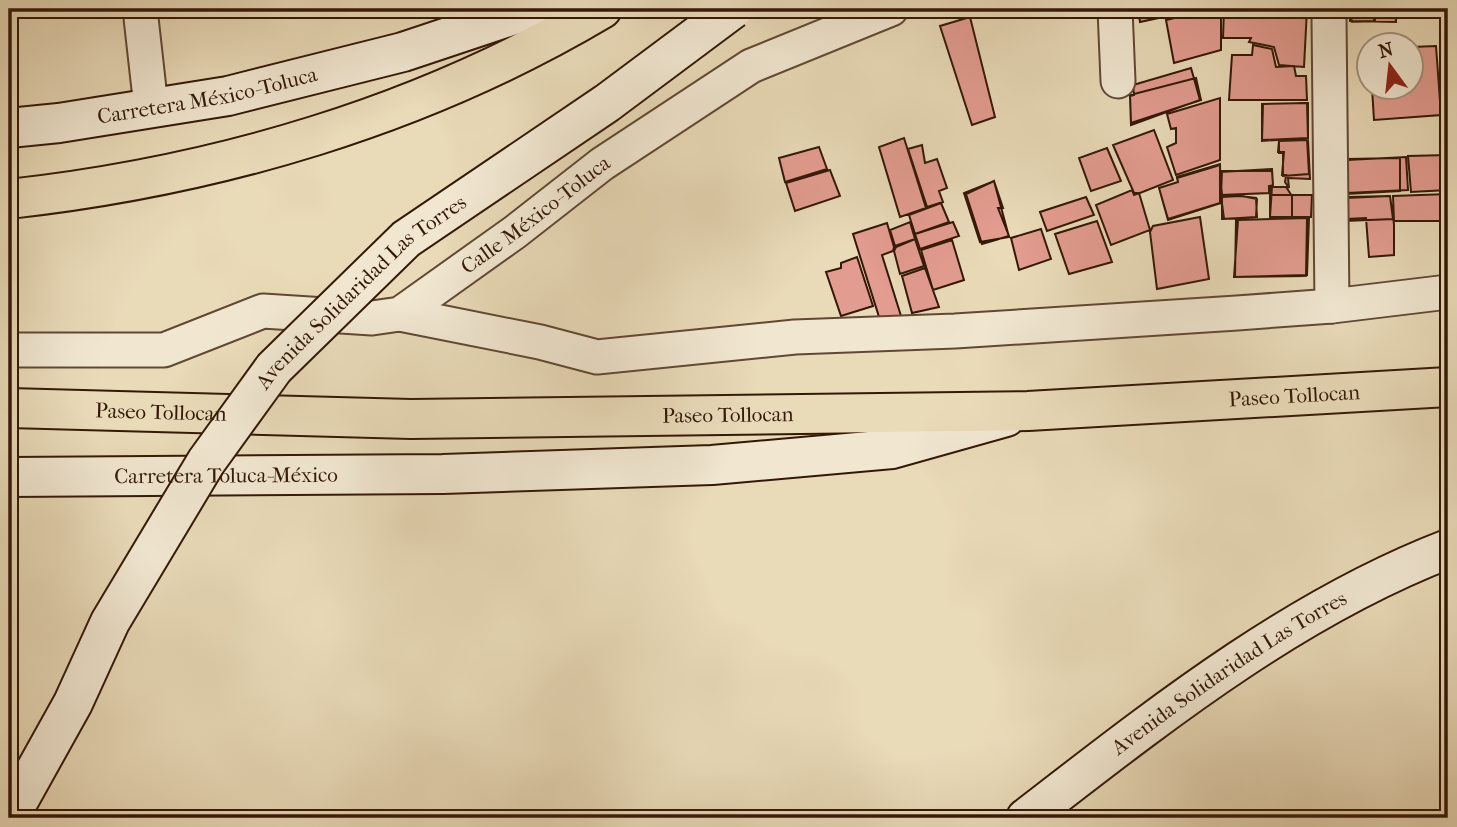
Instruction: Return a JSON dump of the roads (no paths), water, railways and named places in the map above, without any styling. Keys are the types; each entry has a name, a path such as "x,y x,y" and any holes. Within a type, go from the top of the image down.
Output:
{"highway":[{"path":"9,199 76,192 165,176 253,155 339,129 506,61 603,9"},
{"name":"Paseo Tollocan","path":"9,408 411,418 1028,411 1448,387"}],"main road":[{"name":"Carretera México-Toluca","path":"9,128 58,123 228,96 403,52 532,9"},
{"name":"Avenida Solidaridad Las Torres","path":"9,818 73,703 110,622 206,462 274,368 406,239 607,103 733,9"},
{"name":"Carretera Toluca-México","path":"9,477 443,474 712,465 892,449 1028,411"},
{"name":"Avenida Solidaridad Las Torres","path":"1026,818 1154,719 1286,630 1401,567 1448,549"}],"street":[{"path":"140,9 150,107"},
{"name":"Calle México-Toluca","path":"9,350 164,351 263,311 372,318 400,314 515,232 602,164 751,66 891,9"},
{"path":"1115,9 1118,81"},
{"path":"1329,17 1332,306"},
{"path":"400,314 540,342 597,357 795,337 956,331 1332,306 1448,292"}]}
